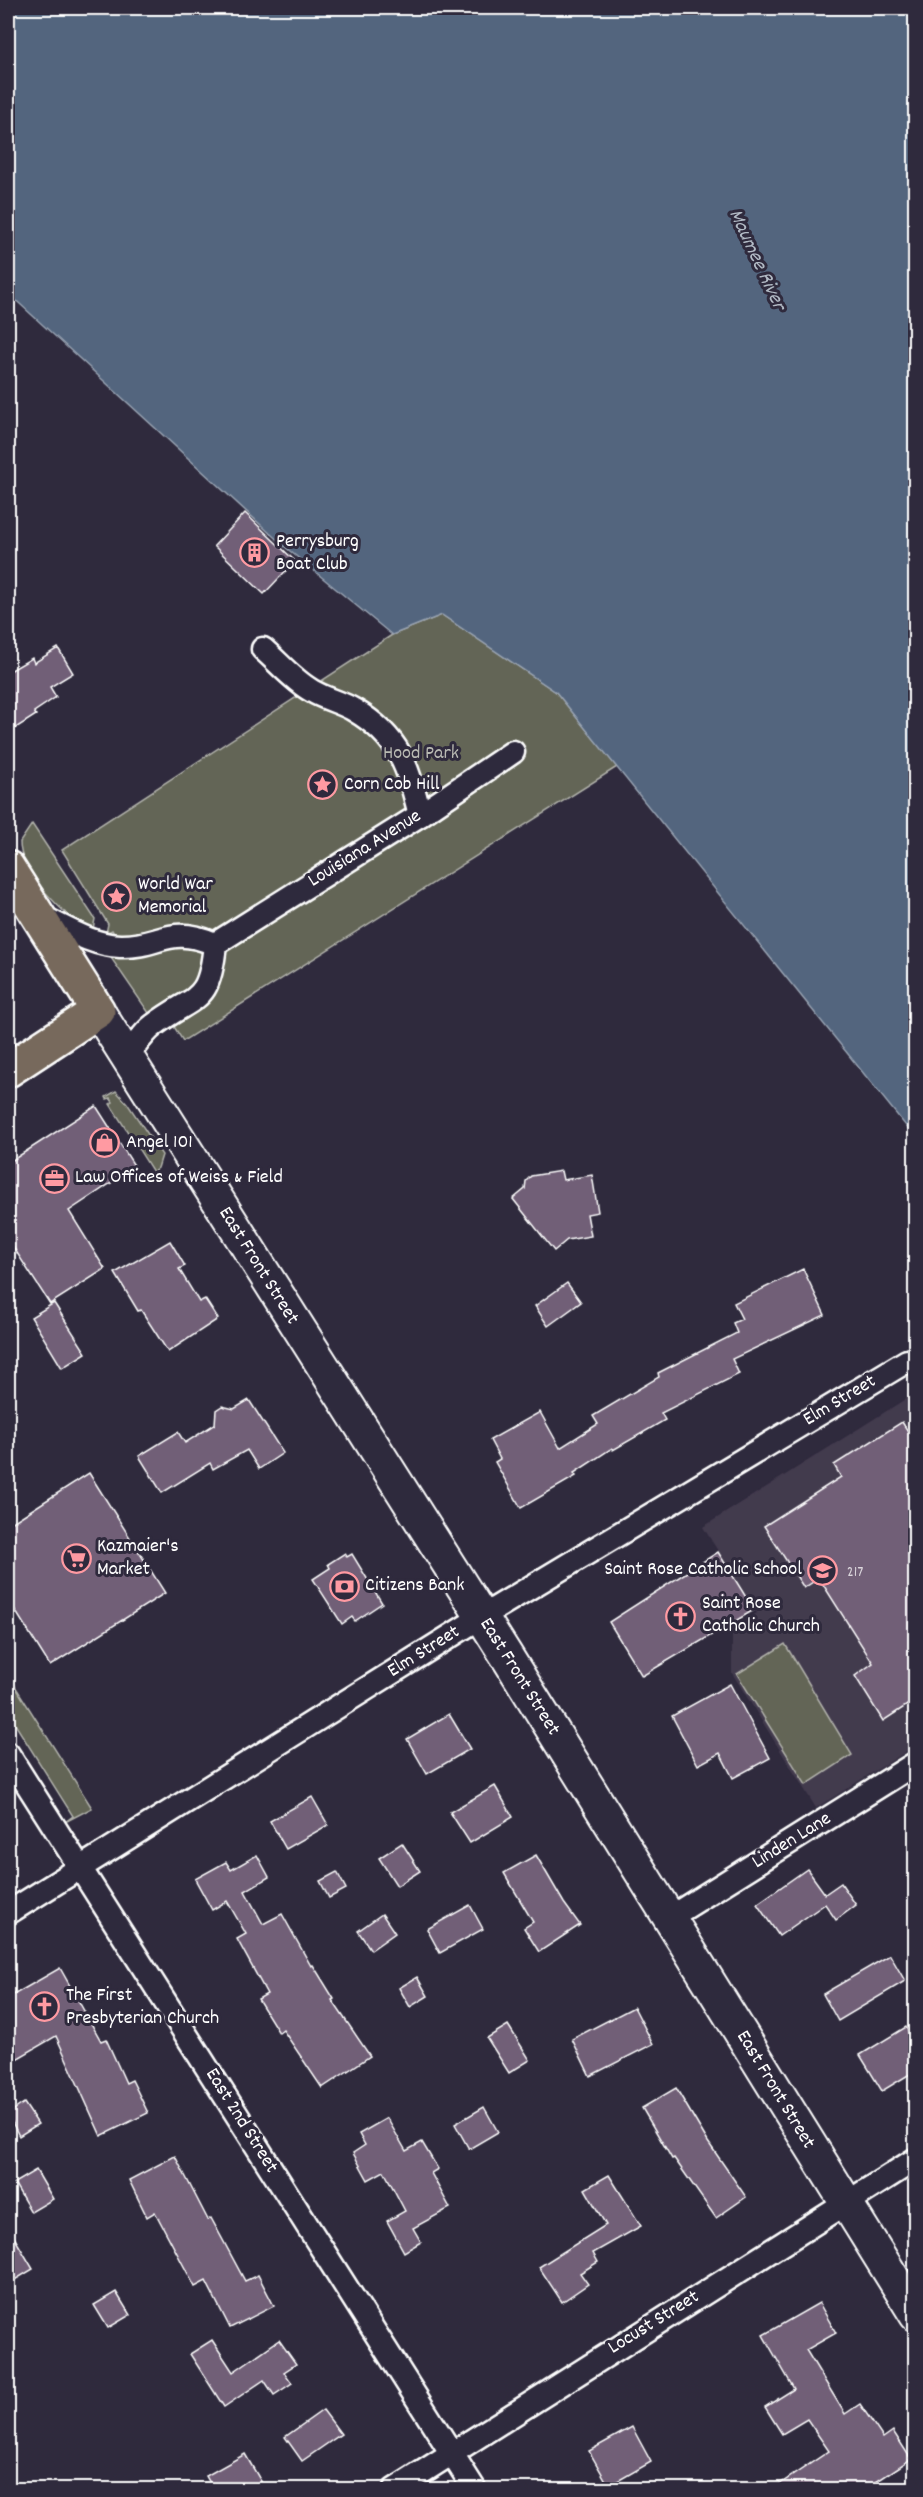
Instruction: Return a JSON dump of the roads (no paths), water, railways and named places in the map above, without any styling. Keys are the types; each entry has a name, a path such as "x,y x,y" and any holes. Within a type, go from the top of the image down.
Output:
{"main road":[{"path":"8,868 98,1011 8,1070"},
{"name":"East Front Street","path":"98,1011 481,1617 915,2315"}],"street":[{"path":"263,649 304,686 352,709 386,735 403,758 420,815"},
{"name":"Louisiana Avenue","path":"215,944 420,815 513,752"},
{"path":"38,915 86,938 107,945 139,944 180,935 195,936 215,944 212,972 198,997 153,1026 126,1058"},
{"name":"Elm Street","path":"8,1913 481,1617 907,1361"},
{"name":"East 2nd Street","path":"8,1754 475,2490"},
{"name":"Linden Lane","path":"669,1918 915,1763"},
{"name":"Locust Street","path":"394,2490 915,2159"}],"water":[{"name":"Maumee River","path":"8,8 915,8 915,1134 910,1131 556,692 442,615 392,635 285,547 8,293"}],"place":[{"name":"Perrysburg Boat Club","path":"255,553"},
{"name":"Corn Cob Hill","path":"323,785"},
{"name":"World War Memorial","path":"117,896"},
{"name":"Angel 101","path":"105,1143"},
{"name":"Law Offices of Weiss & Field","path":"54,1178"},
{"name":"Kazmaier's Market","path":"76,1559"},
{"name":"Saint Rose Catholic School","path":"823,1570"},
{"name":"Citizens Bank","path":"344,1586"},
{"name":"Saint Rose Catholic Church","path":"681,1616"},
{"name":"The First Presbyterian Church","path":"45,2007"}],"park label":[{"name":"Hood Park","path":"421,754"}]}
